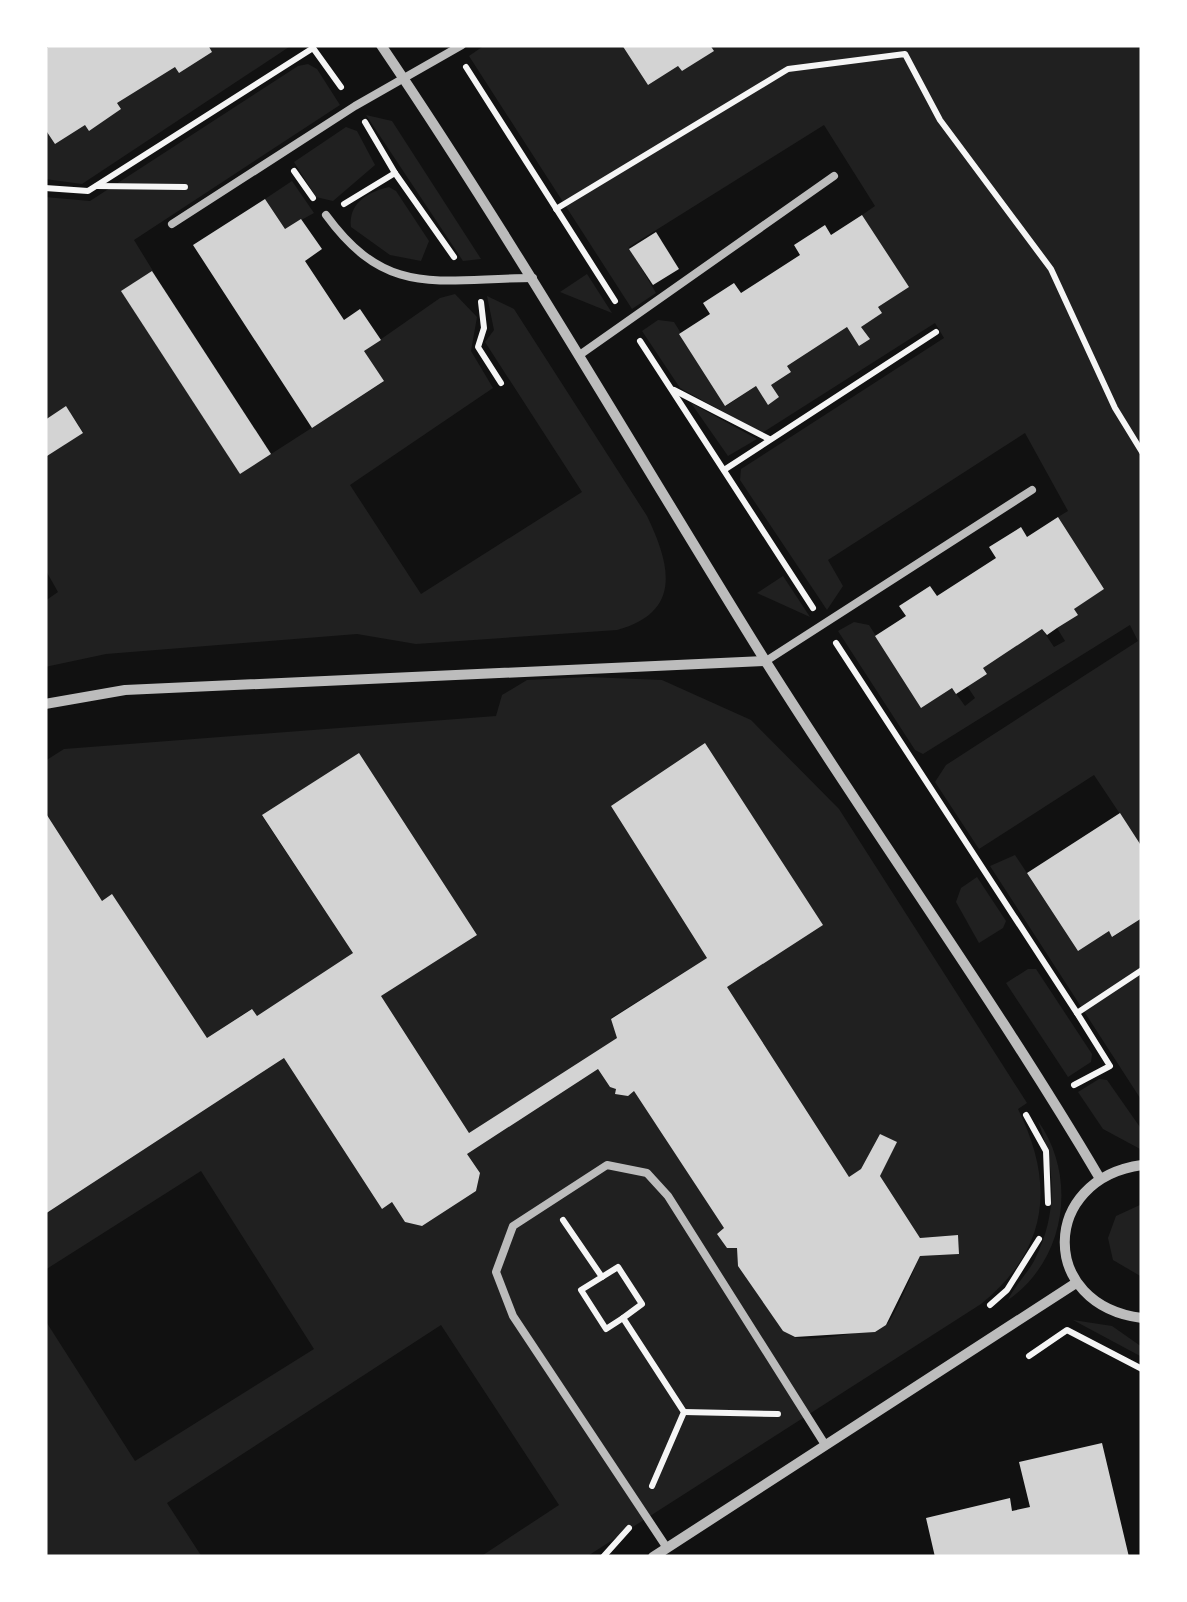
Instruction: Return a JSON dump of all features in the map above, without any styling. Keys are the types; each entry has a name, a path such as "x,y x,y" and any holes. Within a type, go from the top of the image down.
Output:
{"street":[{"path":"381,45 581,354 766,661 1052,1097 1099,1177"},
{"path":"45,704 124,690 766,661"},
{"path":"1142,1165 1099,1177 1071,1211 1065,1232 1066,1255 1076,1283 1102,1308 1142,1318"},
{"path":"653,1557 1076,1283"}],"lane":[{"path":"172,224 355,106 458,47"},
{"path":"581,354 834,176"},
{"path":"326,215 350,247 381,270 412,279 533,278"},
{"path":"766,661 1032,490"},
{"path":"667,1548 513,1316 496,1272 513,1226 607,1164 648,1173 668,1196 824,1443"}],"path":[{"path":"45,188 88,192 312,46 470,278 484,307 478,346 501,382"},
{"path":"458,47 670,388 1110,1066 1074,1085"},
{"path":"556,209 788,69 905,54 940,120 1052,269 1115,408 1142,452"},
{"path":"300,180 326,215 395,173"},
{"path":"96,186 228,188"},
{"path":"724,470 936,332"},
{"path":"670,388 770,440"},
{"path":"1077,1013 1142,970"},
{"path":"1026,1114 1046,1151 1046,1214"},
{"path":"993,1303 1023,1268 1043,1227"},
{"path":"581,1246 602,1277"},
{"path":"618,1267 642,1304 624,1318 606,1329 581,1290 618,1267"},
{"path":"624,1318 684,1412"},
{"path":"1029,1356 1067,1330 1142,1369"},
{"path":"684,1412 806,1415"},
{"path":"642,1510 684,1412"}],"shaded area":[{"path":"208,45 292,45 82,184 45,179 45,128 85,123 121,109 117,103 176,65 211,51"},
{"path":"485,45 622,45 648,85 678,66 682,71 713,51 710,45 1142,45 1142,847 1094,775 979,849 935,782 946,765 1138,641 1130,625 923,754 915,750 838,631 854,622 869,625 922,707 952,688 965,706 975,698 967,686 987,674 983,668 1042,629 1054,647 1065,641 1057,628 1077,615 1074,609 1104,589 1058,517 1068,511 1025,433 828,560 843,586 827,610 740,480 741,469 944,338 935,323 762,433 680,388 642,331 658,320 674,322 726,406 756,386 769,404 779,397 771,385 791,372 787,366 847,327 859,346 869,338 861,327 878,307 908,287 862,215 875,206 824,125 629,247 656,293 632,309 469,56"},
{"path":"308,64 317,69 340,105 134,240 153,271 122,291 240,474 383,382 364,351 440,298 455,294 477,317 471,351 493,388 350,485 421,594 582,492 485,342 494,330 487,296 514,309 647,516 665,569 661,599 638,622 617,630 416,644 357,634 106,654 45,667 45,601 58,592 45,569 45,453 83,432 66,406 45,420 45,197 90,201 298,66"},
{"path":"366,115 392,121 481,259 463,261"},
{"path":"346,127 357,131 375,165 333,201 316,197 294,162"},
{"path":"292,181 314,213 285,229 265,199"},
{"path":"389,187 396,191 429,241 421,261 390,255 351,227 353,212 361,200"},
{"path":"587,274 612,313 560,292"},
{"path":"691,403 757,439 728,456"},
{"path":"783,576 810,617 757,593"},
{"path":"527,680 662,680 751,720 839,809 1027,1103 1018,1109 1030,1137 1040,1189 1039,1214 1021,1261 981,1304 586,1557 480,1557 559,1505 441,1325 167,1503 202,1557 45,1557 45,1320 135,1461 314,1349 201,1171 45,1270 45,1214 284,1058 382,1209 392,1202 405,1222 422,1226 476,1191 480,1173 467,1154 598,1069 610,1087 635,1091 737,1248 744,1270 761,1299 794,1337 828,1337 886,1325 920,1256 959,1254 958,1235 920,1238 880,1176 896,1142 880,1134 861,1169 849,1177 727,987 705,743 611,806 707,958 611,1018 622,1035 469,1133 381,996 477,935 359,753 262,816 353,953 257,1016 251,1009 207,1038 112,895 102,901 45,812 45,761 64,749 496,716 502,695"},
{"path":"1015,855 1078,950 1109,931 1113,937 1142,918 1142,1101 990,866"},
{"path":"977,877 1006,921 1003,928 979,943 956,902 961,888"},
{"path":"1028,969 1036,969 1092,1054 1091,1062 1068,1077 1006,983"},
{"path":"1099,1079 1107,1080 1142,1130 1142,1150 1103,1129 1078,1092"},
{"path":"1038,1121 1051,1143 1058,1167 1060,1216 1043,1263 1008,1300 1034,1261 1051,1209 1051,1174"},
{"path":"1142,1204 1142,1277 1113,1260 1108,1238 1116,1216"},
{"path":"1073,1320 1112,1326 1142,1347 1142,1357"}],"building":[{"path":"51,45 208,45 212,52 179,73 175,67 117,103 121,109 89,131 85,125 55,144 45,129 45,49"},
{"path":"622,45 710,45 714,51 682,71 678,66 648,85"},
{"path":"265,199 285,229 301,219 322,249 305,261 344,320 360,309 381,340 364,351 384,381 312,428 193,245"},
{"path":"862,215 909,287 878,307 882,313 861,327 870,339 859,346 847,327 787,366 791,372 771,385 779,397 768,405 756,386 725,406 679,334 710,314 703,303 734,283 741,293 800,255 794,245 825,225 831,235"},
{"path":"656,232 679,269 653,285 629,249"},
{"path":"152,271 271,454 240,474 121,291"},
{"path":"66,406 83,433 47,456 45,420"},
{"path":"1058,517 1104,589 1074,609 1078,615 1047,635 1042,629 983,668 987,674 956,694 952,688 921,708 875,636 906,616 899,606 930,586 937,596 996,558 989,547 1021,527 1027,537"},
{"path":"705,743 823,925 727,987 849,1177 861,1169 880,1134 897,1142 880,1176 920,1238 958,1235 959,1254 920,1256 886,1325 875,1332 795,1337 783,1331 738,1266 737,1248 727,1248 717,1234 724,1228 634,1091 628,1096 615,1094 616,1089 610,1087 598,1069 467,1154 480,1173 476,1191 422,1226 405,1222 392,1202 382,1209 284,1058 45,1214 45,812 102,901 112,894 207,1038 252,1009 257,1016 353,953 262,815 359,753 477,935 381,996 469,1133 617,1038 611,1019 707,958 611,806"},
{"path":"1120,813 1142,847 1142,918 1112,937 1109,931 1078,951 1027,873"},
{"path":"1102,1443 1129,1557 935,1557 926,1518 1010,1498 1012,1511 1030,1507 1019,1462"}]}
